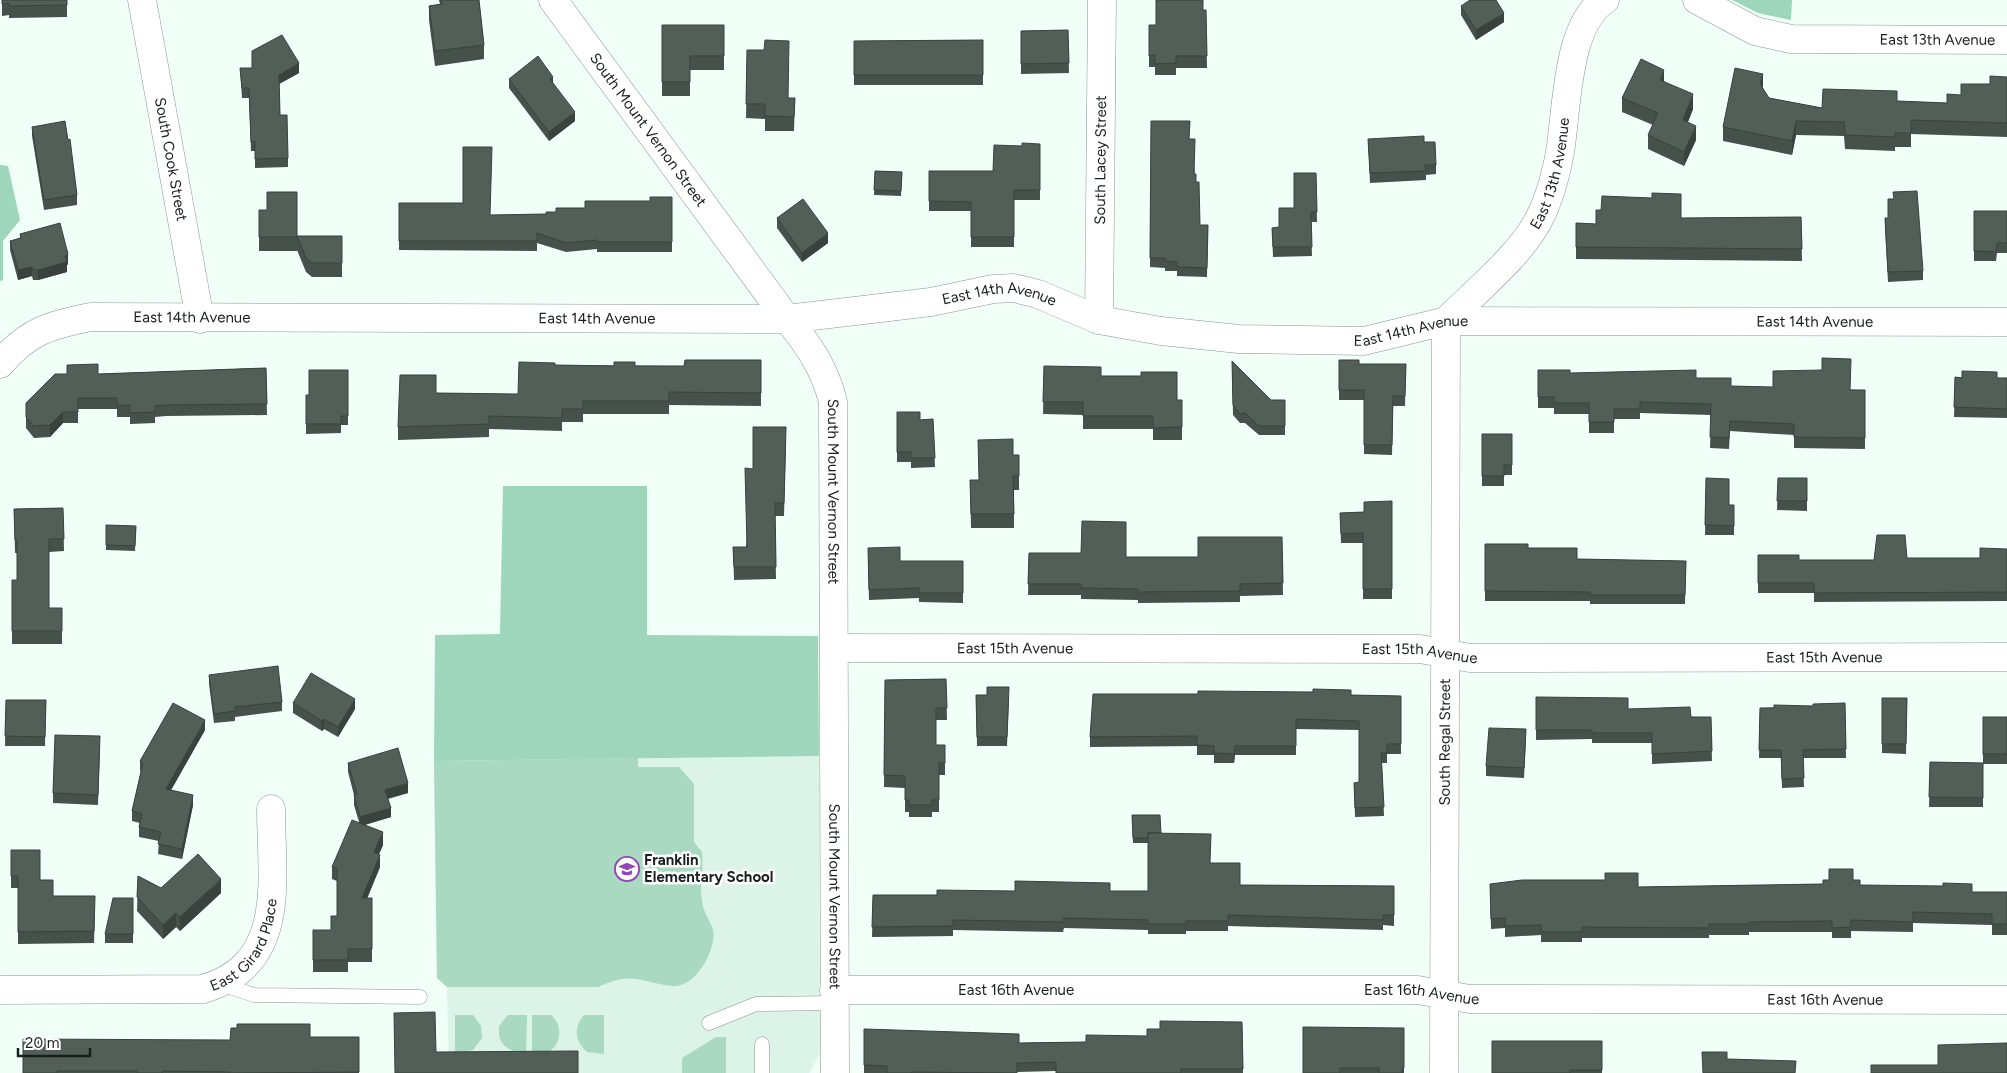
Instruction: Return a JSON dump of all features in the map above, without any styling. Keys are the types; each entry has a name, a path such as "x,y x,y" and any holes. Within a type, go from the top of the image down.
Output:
{"street":[{"name":"South Cook Street","path":"142,0 200,319"},
{"name":"South Mount Vernon Street","path":"553,0 819,362 828,381 833,402 835,1073"},
{"name":"South Lacey Street","path":"1099,320 1102,0"},
{"name":"East 13th Avenue","path":"1446,321 1524,242 1540,219 1550,194 1559,154 1574,51 1585,22 1606,0"},
{"name":"East 13th Avenue","path":"1697,0 1755,31 1791,39 2007,40"},
{"name":"East 14th Avenue","path":"0,364 15,346 53,325 91,317 200,319 787,319 931,302 993,289 1014,288 1038,294 1099,320 1161,331 1238,340 1296,339 1344,343 1364,342 1446,321 2007,322"},
{"name":"South Regal Street","path":"1444,1073 1446,321"},
{"name":"East 15th Avenue","path":"834,648 1420,649 1470,658 2007,657"},
{"name":"East Girard Place","path":"0,990 182,990 220,984 236,974 252,958 265,936 271,909 271,809"},
{"name":"East 16th Avenue","path":"834,997 1418,990 1470,999 2007,1000"}],"lane":[{"path":"220,984 254,994 420,997"},
{"path":"709,1023 756,1004 834,997"},
{"path":"762,1044 762,1073"}],"shaded area":[{"name":"Franklin Elementary School","path":"819,756 820,1054 809,1073 449,1073 447,987 437,978 434,761"}],"green space":[{"path":"1732,0 1792,0 1791,20 1758,13"},
{"path":"0,165 8,166 20,220 3,241 3,280 0,281"},
{"path":"503,486 647,486 647,635 818,636 819,756 434,761 435,635 500,634"},
{"path":"638,758 638,767 679,767 694,784 694,842 702,852 702,901 713,930 712,947 703,966 696,975 681,985 672,986 628,979 610,982 598,987 447,987 437,978 434,761"},
{"path":"455,1015 473,1015 481,1026 482,1038 473,1050 455,1054"},
{"path":"508,1015 527,1015 526,1054 509,1049 502,1043 499,1026"},
{"path":"532,1015 551,1015 558,1024 558,1040 553,1049 548,1052 532,1055"},
{"path":"584,1015 604,1015 604,1054 587,1052 580,1043 577,1030 580,1020"},
{"path":"716,1037 726,1037 726,1073 682,1073 682,1058"}],"building":[{"path":"2,0 67,0 67,5 9,6 9,3 2,4"},
{"path":"441,0 479,0 484,45 435,51 429,6 442,4"},
{"path":"1156,0 1203,0 1203,10 1206,10 1207,56 1176,56 1176,63 1155,64 1155,55 1149,56 1149,25 1156,25"},
{"path":"1470,0 1496,0 1504,13 1476,30 1461,6"},
{"path":"662,25 724,25 724,56 690,56 690,82 662,82"},
{"path":"1068,30 1069,63 1021,64 1021,31"},
{"path":"282,35 299,63 279,75 280,115 287,115 288,158 255,159 255,141 251,142 249,88 242,88 240,68 252,68 252,51"},
{"path":"765,40 789,41 788,98 795,98 794,117 765,116 765,104 746,104 747,50 764,50"},
{"path":"983,40 983,75 854,75 854,41"},
{"path":"538,56 553,77 550,79 575,112 549,132 509,79"},
{"path":"1641,59 1664,70 1660,80 1693,94 1683,120 1696,126 1684,152 1648,135 1658,113 1622,98"},
{"path":"1735,68 1763,74 1760,84 1769,98 1822,108 1823,89 1897,91 1897,101 1947,103 1947,94 1961,95 1961,84 1990,84 1990,76 2007,77 2007,123 1911,120 1911,133 1895,133 1895,137 1845,135 1844,122 1796,121 1792,141 1723,127"},
{"path":"65,121 68,140 70,139 77,195 44,200 32,127"},
{"path":"1151,121 1190,121 1189,139 1195,139 1194,174 1196,174 1196,182 1199,182 1200,225 1208,225 1207,268 1177,267 1177,262 1165,261 1165,258 1150,258"},
{"path":"1424,136 1424,142 1435,142 1436,165 1425,165 1426,171 1370,173 1368,139"},
{"path":"1022,143 1040,144 1040,190 1014,190 1014,237 971,237 971,202 929,201 929,171 993,171 994,145 1022,146"},
{"path":"463,147 492,147 490,215 546,214 546,212 556,212 556,208 585,208 585,201 650,201 650,197 672,197 672,242 597,242 597,240 566,243 537,233 537,241 399,241 399,203 463,203"},
{"path":"875,171 902,172 901,191 874,190"},
{"path":"1294,173 1316,173 1317,212 1311,212 1312,247 1273,247 1272,228 1279,227 1279,208 1294,208"},
{"path":"1917,191 1923,271 1888,272 1885,218 1888,218 1888,199 1894,199 1893,192"},
{"path":"267,192 297,192 297,237 259,237 259,210 267,210"},
{"path":"1652,193 1681,194 1681,218 1801,217 1802,249 1576,247 1576,223 1596,224 1596,210 1601,210 1602,196 1652,198"},
{"path":"803,199 828,233 802,253 777,218"},
{"path":"1974,211 2007,211 2007,243 1997,243 1996,252 1974,251"},
{"path":"60,223 68,254 65,256 67,262 38,270 33,270 32,267 18,270 10,241 21,238 20,234"},
{"path":"297,236 342,236 342,263 312,263 306,258"},
{"path":"1822,358 1851,359 1850,390 1865,390 1865,438 1794,437 1794,424 1730,421 1729,438 1710,437 1711,404 1640,402 1640,409 1614,409 1614,422 1589,422 1589,403 1554,403 1554,397 1538,397 1538,370 1570,370 1570,373 1696,370 1696,378 1731,378 1731,386 1773,387 1773,371 1822,370"},
{"path":"685,360 761,360 761,393 669,392 669,401 583,401 583,409 562,409 562,418 489,416 489,424 398,427 400,375 436,375 436,393 518,394 519,362 614,366 614,362 635,362 635,366 684,366"},
{"path":"1339,360 1359,360 1359,364 1406,364 1405,396 1393,396 1392,445 1364,445 1364,390 1339,390"},
{"path":"1232,361 1271,400 1285,400 1285,426 1259,426 1245,413 1240,414 1233,405"},
{"path":"98,364 98,374 266,368 267,404 166,405 155,406 155,412 130,413 130,405 117,406 117,398 78,398 78,412 63,412 50,425 34,426 26,417 26,403 55,374 67,374 67,365"},
{"path":"1044,366 1101,367 1101,376 1141,376 1141,372 1177,372 1177,400 1182,400 1182,427 1153,428 1153,416 1083,416 1083,402 1043,402"},
{"path":"309,370 348,370 348,416 341,416 341,424 306,424 306,395 309,395"},
{"path":"1962,371 1997,372 1997,378 2007,378 2007,409 1954,407 1955,377 1962,378"},
{"path":"897,412 920,412 920,420 933,419 935,458 911,458 911,452 897,452"},
{"path":"753,427 786,427 784,503 775,503 776,567 734,567 733,547 747,547 745,468 753,469"},
{"path":"1482,434 1512,434 1512,465 1504,465 1504,476 1482,476"},
{"path":"1013,439 1013,455 1019,455 1019,476 1013,476 1014,514 971,514 970,480 979,480 978,440"},
{"path":"1706,478 1729,479 1729,505 1734,505 1734,526 1705,525"},
{"path":"1778,478 1807,478 1807,501 1777,501"},
{"path":"1392,501 1392,589 1363,589 1363,533 1341,534 1340,513 1364,512 1364,502"},
{"path":"63,508 64,539 49,539 49,608 62,608 62,631 12,631 12,580 17,580 17,540 15,540 14,509"},
{"path":"1082,521 1126,522 1126,557 1198,557 1198,537 1282,537 1283,583 1240,584 1240,591 1138,592 1138,589 1081,588 1081,584 1028,584 1029,553 1081,553"},
{"path":"106,525 136,526 135,546 106,545"},
{"path":"1877,535 1905,535 1907,558 1980,558 1980,548 2007,549 2007,592 1814,593 1814,583 1758,583 1758,555 1799,555 1799,560 1874,560"},
{"path":"1485,544 1528,544 1528,548 1577,548 1577,559 1686,561 1685,595 1590,595 1590,592 1485,591"},
{"path":"900,547 900,561 963,561 963,593 919,593 919,588 869,590 868,548"},
{"path":"278,666 282,702 235,707 235,711 214,714 209,675"},
{"path":"311,673 355,699 338,727 324,719 322,721 293,703"},
{"path":"946,679 947,708 936,708 936,745 945,745 945,763 939,763 939,800 932,800 932,805 909,805 909,800 905,800 905,776 884,775 885,680"},
{"path":"987,687 1009,687 1007,737 977,737 976,695 987,695"},
{"path":"1313,689 1351,690 1351,695 1401,696 1401,744 1387,744 1387,753 1381,753 1384,807 1355,808 1354,783 1359,782 1359,721 1296,719 1296,746 1235,746 1234,754 1214,753 1214,746 1197,745 1197,736 1090,737 1093,694 1198,694 1198,691 1313,692"},
{"path":"1536,697 1628,698 1628,709 1690,707 1691,717 1711,717 1712,751 1652,754 1652,733 1592,733 1592,730 1536,730"},
{"path":"1882,698 1907,698 1906,744 1882,744"},
{"path":"6,700 46,700 45,737 5,736"},
{"path":"173,703 205,720 166,789 193,795 182,849 158,844 161,832 139,827 142,814 132,811 143,763 140,761"},
{"path":"1845,703 1846,749 1803,750 1804,778 1782,779 1781,750 1759,750 1760,708 1774,708 1774,705 1813,706 1813,704"},
{"path":"1983,717 2007,717 2007,754 1983,754"},
{"path":"1489,728 1526,729 1524,768 1486,766"},
{"path":"55,735 100,736 98,795 53,793"},
{"path":"398,748 408,783 385,790 391,808 360,817 354,795 357,794 348,763"},
{"path":"1930,762 1983,763 1983,798 1929,797"},
{"path":"1132,815 1160,815 1161,833 1148,833 1148,838 1133,838"},
{"path":"352,820 383,832 374,852 380,855 362,898 372,898 372,949 348,949 348,960 313,960 313,930 331,930 331,916 337,916 337,868 332,867"},
{"path":"1148,833 1211,834 1210,863 1240,863 1240,885 1394,886 1394,915 1383,915 1383,920 1228,915 1228,921 1186,921 1186,924 1148,924 1148,920 1064,918 1063,922 953,920 953,926 872,927 873,895 937,895 937,890 1015,891 1015,881 1110,883 1110,891 1148,891"},
{"path":"11,850 40,850 40,880 53,880 53,896 95,896 94,931 18,932 18,876 11,876"},
{"path":"198,854 221,879 180,917 176,913 163,925 137,897 138,876 161,888"},
{"path":"1829,869 1853,869 1853,880 1860,880 1860,885 1943,886 1943,883 1972,884 1972,892 2007,892 2007,924 1992,924 1992,914 1913,912 1913,922 1851,920 1851,927 1832,928 1832,921 1749,922 1749,924 1709,924 1709,928 1582,927 1582,932 1541,932 1541,925 1505,926 1505,918 1491,919 1490,884 1522,880 1605,880 1605,873 1638,873 1638,887 1823,884 1823,880 1829,880"},
{"path":"113,898 133,898 133,934 105,934"},
{"path":"435,1012 436,1052 578,1051 578,1073 395,1073 394,1013"},
{"path":"1160,1021 1242,1022 1243,1069 1181,1069 1181,1073 1056,1073 1056,1062 1017,1063 1017,1073 887,1073 887,1066 864,1065 864,1029 1019,1034 1019,1043 1086,1042 1086,1035 1147,1036 1147,1029 1160,1029"},
{"path":"237,1024 310,1024 310,1037 359,1037 359,1072 230,1073 162,1071 162,1073 137,1073 137,1071 57,1071 57,1073 23,1073 23,1039 230,1040 231,1028 237,1028"},
{"path":"1303,1027 1404,1028 1404,1068 1402,1068 1402,1073 1379,1073 1379,1068 1340,1068 1340,1073 1303,1073"},
{"path":"1492,1041 1602,1041 1602,1070 1570,1070 1570,1073 1492,1073"},
{"path":"2007,1043 2007,1073 1871,1073 1871,1065 1938,1065 1938,1045"},
{"path":"1702,1052 1727,1052 1727,1059 1796,1061 1795,1073 1703,1073"}],"place":[{"name":"Franklin Elementary School","path":"627,869"}]}
